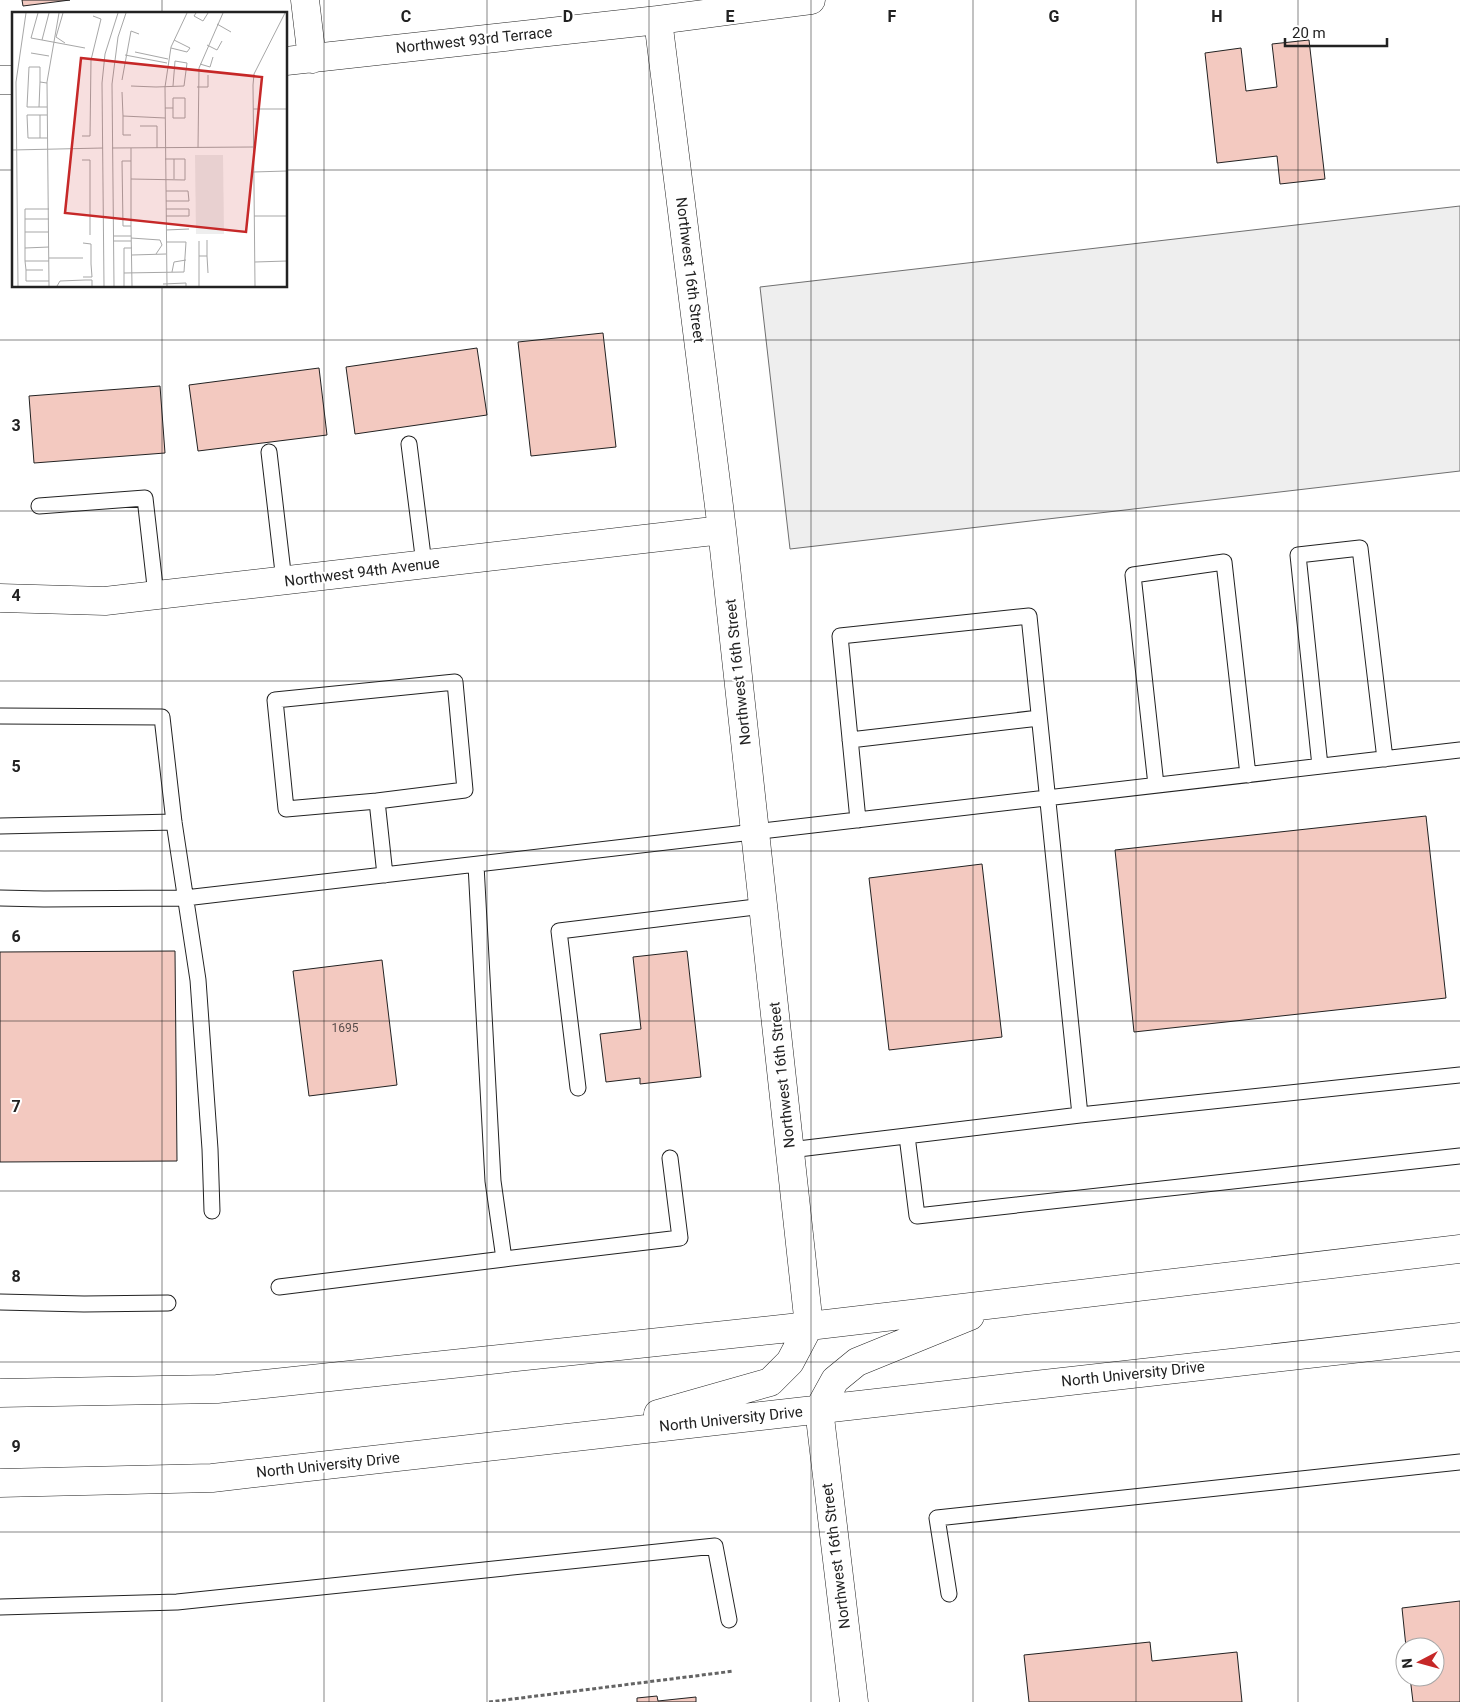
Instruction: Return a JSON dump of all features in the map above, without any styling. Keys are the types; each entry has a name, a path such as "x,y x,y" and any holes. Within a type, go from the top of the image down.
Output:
{"main road":[{"path":"299,60 305,0"},
{"name":"Northwest 93rd Terrace","path":"299,60 658,20 810,0"},
{"name":"Northwest 16th Street","path":"658,20 722,530 809,1326"},
{"name":"Northwest 94th Avenue","path":"0,598 105,601 722,530"},
{"path":"0,1393 217,1389 809,1326 1460,1249"},
{"path":"819,1409 835,1380 857,1362 1004,1303"},
{"path":"582,1436 770,1382 790,1362 809,1326"},
{"name":"North University Drive","path":"0,1483 212,1478 1460,1338"},
{"name":"Northwest 16th Street","path":"819,1409 854,1702"}],"lane":[{"path":"409,444 424,564"},
{"path":"269,452 284,580"},
{"path":"39,506 145,498 156,595"},
{"path":"1320,766 1298,555 1360,548 1385,759"},
{"path":"1156,786 1133,575 1224,562 1248,775"},
{"path":"858,820 840,636 1029,616 1080,1115"},
{"path":"455,682 466,790 377,801 286,809 275,700 455,682"},
{"path":"0,716 162,717 174,822 198,989 210,1150 212,1211"},
{"path":"850,740 1039,718"},
{"path":"0,898 185,898 1460,750"},
{"path":"377,801 385,875"},
{"path":"0,826 174,822"},
{"path":"476,865 493,1181 504,1259"},
{"path":"578,1088 559,931 764,906"},
{"path":"790,1150 1080,1115 1460,1075"},
{"path":"907,1136 917,1216 1460,1156"},
{"path":"279,1287 680,1238 670,1158"},
{"path":"0,1302 168,1304"},
{"path":"949,1594 937,1518 1460,1462"},
{"path":"0,1607 177,1602 715,1546 729,1620"}],"path":[{"path":"489,1702 734,1671"}],"shaded area":[{"path":"1460,206 1460,471 790,549 760,287"}],"building":[{"path":"22,0 70,0 23,6"},
{"path":"1309,40 1325,179 1280,184 1277,156 1217,163 1205,53 1241,48 1246,91 1277,87 1272,44"},
{"path":"603,333 616,447 531,456 518,342"},
{"path":"477,348 487,415 355,434 346,367"},
{"path":"319,368 327,435 198,451 189,385"},
{"path":"160,386 165,453 34,463 29,396"},
{"path":"1426,816 1446,998 1134,1032 1115,850"},
{"path":"982,864 1002,1037 889,1050 869,878"},
{"path":"175,951 177,1161 0,1162 0,952"},
{"path":"687,951 701,1077 640,1084 640,1078 606,1082 600,1034 641,1029 633,957"},
{"path":"382,960 397,1085 309,1096 293,971"},
{"path":"1460,1601 1460,1702 1413,1702 1411,1687 1445,1687 1445,1637 1405,1637 1402,1608"},
{"path":"1150,1642 1152,1661 1237,1652 1242,1702 1029,1702 1024,1655"},
{"path":"657,1696 658,1701 696,1697 696,1702 637,1702 637,1698"}]}
